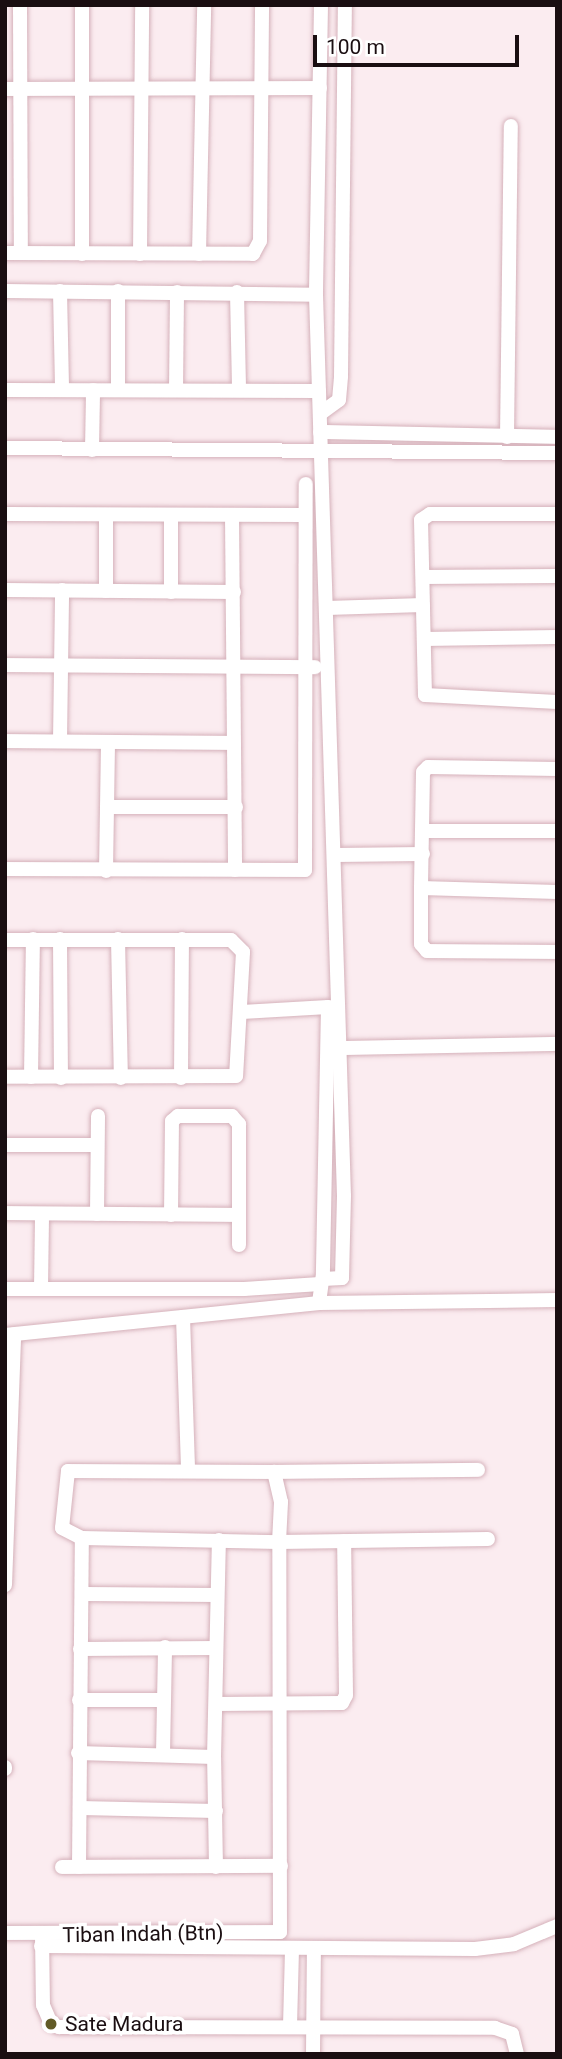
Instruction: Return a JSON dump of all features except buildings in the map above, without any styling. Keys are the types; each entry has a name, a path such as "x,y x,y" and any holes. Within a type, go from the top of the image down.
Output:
{"street":[{"path":"20,5 21,253"},
{"path":"82,5 82,254"},
{"path":"140,254 142,5"},
{"path":"199,254 204,5"},
{"path":"5,253 243,256 258,249 262,5"},
{"path":"5,1289 244,1289 342,1278 335,855 316,295 321,5"},
{"path":"321,414 339,400 341,376 345,5"},
{"path":"5,89 320,88"},
{"path":"507,437 511,126"},
{"path":"5,291 316,295"},
{"path":"60,291 62,390"},
{"path":"118,291 118,390"},
{"path":"176,390 177,292"},
{"path":"237,292 239,390"},
{"path":"5,390 319,391"},
{"path":"92,450 93,390"},
{"path":"320,432 557,437"},
{"path":"5,448 557,453"},
{"path":"5,869 305,870 308,667 304,515 306,484"},
{"path":"5,514 304,515"},
{"path":"557,514 423,516 423,693 427,697 557,702"},
{"path":"106,516 106,591"},
{"path":"171,516 171,592"},
{"path":"232,516 235,870"},
{"path":"423,577 557,576"},
{"path":"5,590 234,592"},
{"path":"60,741 62,590"},
{"path":"327,608 423,605"},
{"path":"424,639 557,637"},
{"path":"5,665 308,667 330,670"},
{"path":"5,741 234,743"},
{"path":"106,871 108,742"},
{"path":"557,768 428,767 423,772 421,888 421,944 427,951 557,952"},
{"path":"107,807 236,807"},
{"path":"423,831 557,831"},
{"path":"335,855 423,854"},
{"path":"421,888 557,892"},
{"path":"31,1077 33,939"},
{"path":"60,939 61,1078"},
{"path":"118,939 121,1078"},
{"path":"5,940 181,939 238,943 243,953 242,1012 236,1076 5,1077"},
{"path":"181,939 181,1078"},
{"path":"242,1012 328,1007 319,1303"},
{"path":"339,1048 557,1044"},
{"path":"97,1214 98,1116"},
{"path":"171,1214 172,1121 178,1116 232,1116 239,1124 239,1245"},
{"path":"5,1145 97,1145"},
{"path":"5,1213 239,1215"},
{"path":"41,1289 42,1214"},
{"path":"5,1585 10,1334 319,1303 557,1300"},
{"path":"183,1317 188,1469"},
{"path":"478,1470 68,1471 62,1528 82,1538 279,1542 488,1539"},
{"path":"62,1867 281,1866 281,1502 274,1472"},
{"path":"79,1867 78,1753 84,1594 82,1538"},
{"path":"216,1867 214,1757 219,1541"},
{"path":"216,1704 342,1703 346,1695 344,1541"},
{"path":"84,1594 216,1595"},
{"path":"163,1754 165,1647"},
{"path":"80,1649 216,1648"},
{"path":"79,1700 163,1700"},
{"path":"78,1753 214,1757"},
{"path":"80,1808 216,1811"},
{"name":"Tiban Indah (Btn)","path":"5,1933 42,1941 280,1932 281,1866"},
{"path":"517,2054 512,2034 495,2028 311,2025 59,2027 51,2024 43,2005 42,1941 292,1949 496,1948 557,1926"},
{"path":"313,2054 311,2025 314,1948"},
{"path":"290,2026 292,1949"},
{"path":"291,1983 312,1982"}],"place":[{"name":"Sate Madura","path":"51,2024"}]}
